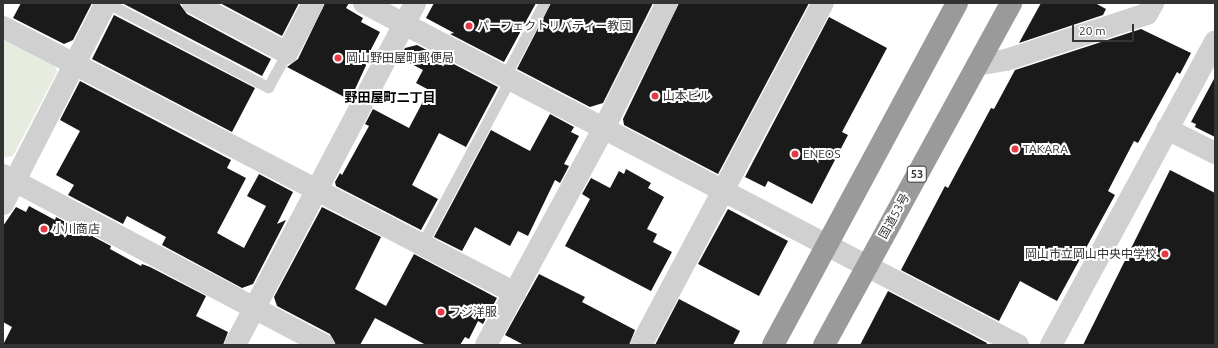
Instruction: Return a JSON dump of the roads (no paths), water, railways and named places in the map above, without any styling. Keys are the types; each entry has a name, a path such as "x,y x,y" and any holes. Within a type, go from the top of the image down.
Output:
{"highway":[{"path":"773,345 957,3"},
{"name":"国道53号","path":"824,345 1011,3"}],"street":[{"path":"3,204 9,178 75,65 106,3"},
{"path":"193,3 286,53 313,3"},
{"path":"364,3 1018,345"},
{"path":"235,345 415,3"},
{"path":"486,345 604,128 667,3"},
{"path":"641,345 823,3"},
{"path":"977,66 1006,60 1147,14 1153,3"},
{"path":"3,27 515,293"},
{"path":"1051,345 1215,42"},
{"path":"1167,129 1215,153"},
{"path":"9,178 324,345"}],"lane":[{"path":"106,3 268,88 286,53"},
{"path":"422,244 508,78 544,3"}],"place":[{"name":"パーフェクトリバティー教団","path":"469,26"},
{"name":"岡山野田屋町郵便局","path":"338,58"},
{"name":"山本ビル","path":"655,96"},
{"name":"TAKARA","path":"1015,149"},
{"name":"ENEOS","path":"795,154"},
{"name":"小川商店","path":"44,229"},
{"name":"岡山市立岡山中央中学校","path":"1165,254"},
{"name":"フジ洋服","path":"441,312"}],"district":[{"name":"野田屋町二丁目","path":"390,97"}]}
